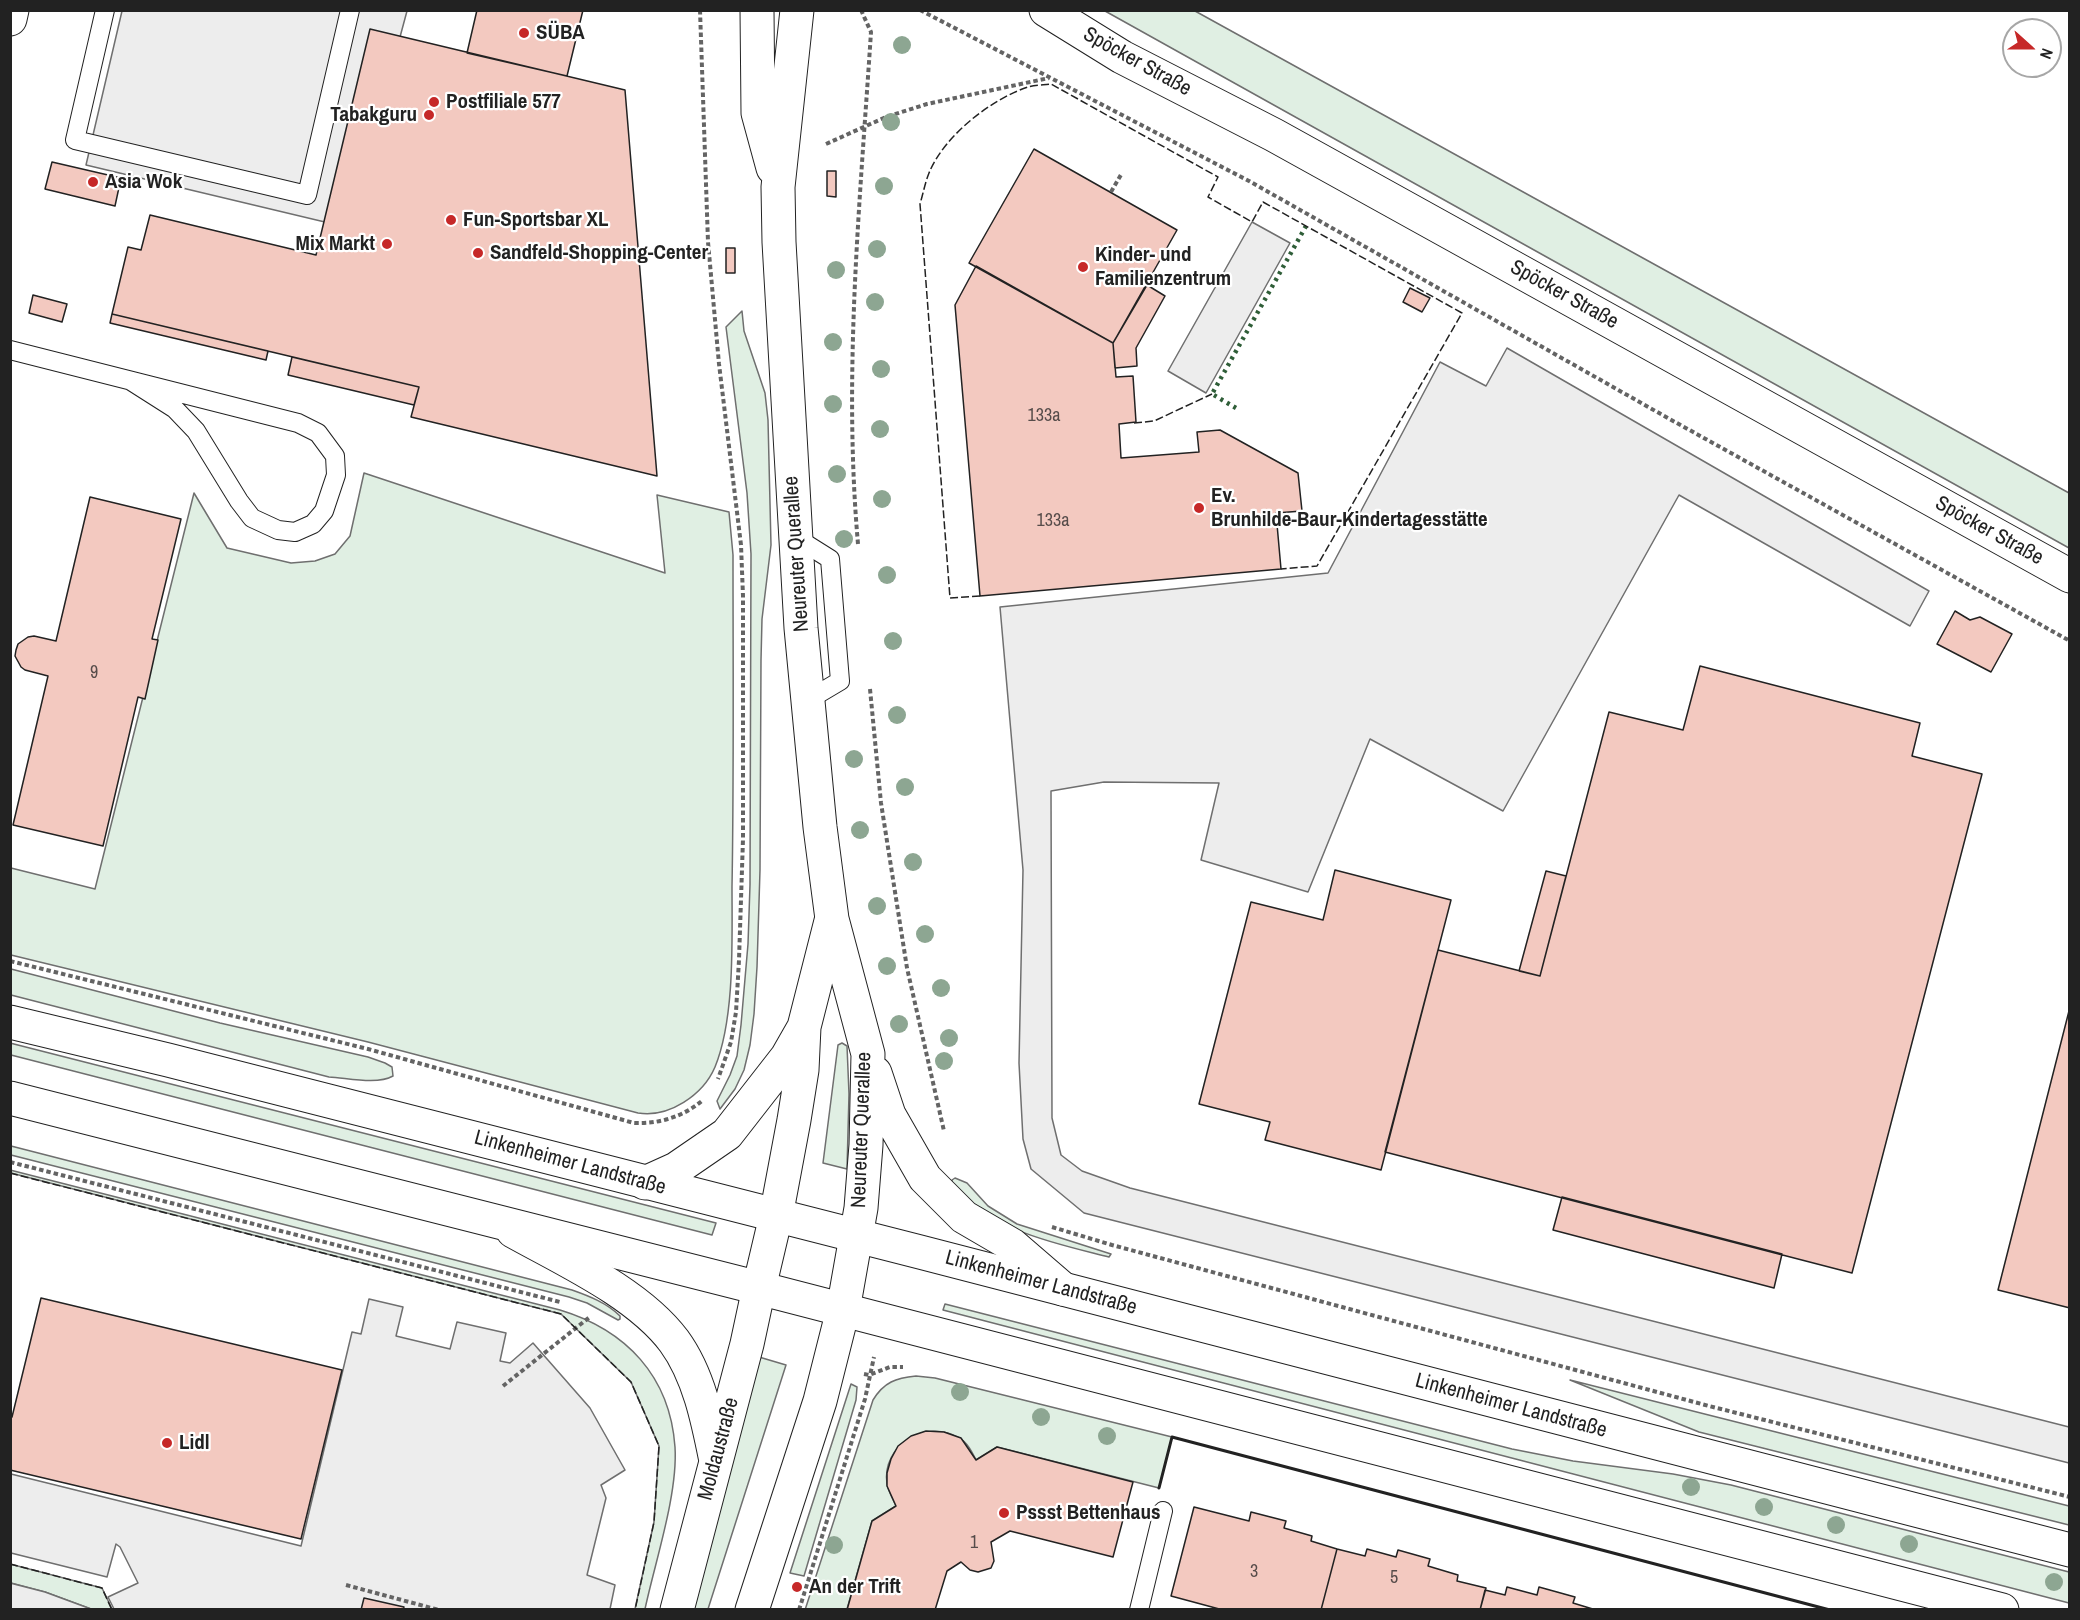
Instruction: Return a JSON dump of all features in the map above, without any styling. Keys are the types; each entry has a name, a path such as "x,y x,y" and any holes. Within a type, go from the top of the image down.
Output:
{"street":[{"path":"10,19 12,10"},
{"name":"Neureuter Querallee","path":"757,10 758,113 778,188"},
{"name":"Neureuter Querallee","path":"797,10 778,188 779,242 801,628 820,827 832,919 868,1054 866,1145 861,1208 843,1310"},
{"name":"Spöcker Straße","path":"1046,13 1122,57 1285,141 2070,576"},
{"name":"Neureuter Querallee","path":"776,1216 799,1090 804,1027 832,919"},
{"name":"Linkenheimer Landstraße","path":"10,1022 214,1071 2070,1550"},
{"path":"645,1183 676,1169 726,1134 787,1057 804,1027"},
{"path":"868,1054 890,1115 926,1178 964,1217 1012,1245 1063,1289"},
{"path":"10,1098 759,1288 2002,1610"},
{"name":"Moldaustraße","path":"677,1610 776,1216"},
{"path":"493,1221 610,1287 653,1318 675,1342 693,1376 707,1419 716,1461"},
{"path":"752,1610 816,1412 843,1310"}],"lane":[{"path":"105,10 75,140 307,195 350,10"},
{"path":"10,350 298,423 318,433 334,456 336,475 324,511 313,524 295,532 278,530 252,518 196,431 175,409 131,381"},
{"path":"1139,1610 1163,1511"}],"path":[{"path":"699,10 708,242 719,364 741,545 743,596 739,960 736,1012 731,1042 717,1082"},
{"path":"858,547 852,455 851,365 871,32 861,10"},
{"path":"920,10 1249,181 1666,417 2070,640"},
{"path":"826,144 886,117 927,104 1050,78"},
{"path":"1111,192 1122,173"},
{"path":"870,687 880,803 907,968 945,1133"},
{"path":"10,961 368,1049 634,1123 652,1124 675,1117 697,1105 709,1095"},
{"path":"10,1162 562,1302"},
{"path":"1044,1225 1709,1406 2070,1497"},
{"path":"503,1386 594,1314 583,1310"},
{"path":"799,1610 865,1399 869,1375"},
{"path":"346,1585 439,1610"}],"green space":[{"path":"1105,11 1195,11 2069,493 2069,548"},
{"path":"742,311 744,331 765,393 768,420 771,545 762,619 760,870 754,1014 744,1070 735,1089 720,1109 717,1101 737,1056 748,944 750,885 751,554 747,493 726,327"},
{"path":"364,473 665,573 657,495 729,512 733,555 733,721 732,954 729,1002 721,1047 710,1077 694,1095 673,1108 650,1114 638,1113 368,1042 11,955 11,868 95,889 194,493 227,548 291,563 315,561 335,554 350,536"},
{"path":"11,969 220,1023 368,1057 392,1067 393,1076 371,1081 329,1077 11,995"},
{"path":"10,1043 716,1223 712,1235 11,1055"},
{"path":"842,1043 847,1046 849,1094 847,1169 823,1163 838,1045"},
{"path":"11,1146 572,1290 604,1304 615,1311 620,1319 569,1297 11,1155"},
{"path":"10,1170 560,1310 584,1319 624,1343 654,1378 664,1398 675,1447 673,1486 645,1609 635,1609 654,1522 659,1446 631,1382 561,1314 11,1173"},
{"path":"955,1178 967,1183 988,1206 1017,1224 1111,1254 1109,1257 1066,1246 1006,1225 988,1215 953,1187 952,1180"},
{"path":"945,1304 1512,1449 1573,1461 1673,1474 1731,1485 2069,1572 2069,1603 943,1310"},
{"path":"759,1357 786,1365 708,1609 691,1610"},
{"path":"916,1376 935,1378 1172,1437 1159,1488 997,1447 976,1460 967,1445 959,1438 933,1431 921,1433 899,1447 891,1458 887,1470 887,1484 896,1506 872,1521 847,1609 805,1610 873,1400 891,1382"},
{"path":"1570,1380 2069,1506 2069,1525 1699,1432"},
{"path":"851,1384 857,1387 856,1400 804,1576 790,1573"},
{"path":"10,1564 102,1588 112,1609 91,1609 45,1592 11,1583"}],"shaded area":[{"path":"122,11 407,11 400,37 329,223 86,165"},
{"path":"1252,222 1290,243 1206,393 1168,371"},
{"path":"1507,348 1929,591 1910,626 1679,495 1503,811 1370,739 1308,892 1201,860 1219,783 1104,782 1051,791 1052,1118 1061,1155 1082,1171 1130,1188 2069,1427 2069,1463 1084,1213 1031,1169 1023,1139 1019,1063 1023,870 1000,607 1328,573 1440,362 1486,386"},
{"path":"369,1299 403,1307 396,1336 450,1349 457,1322 506,1333 500,1361 510,1363 533,1343 590,1408 625,1470 601,1485 606,1498 587,1575 615,1585 610,1609 114,1609 108,1597 138,1583 120,1547 116,1544 107,1577 11,1553 11,1474 301,1546 352,1332 361,1334"},
{"path":"10,1583 45,1592 91,1609 11,1609"}],"building":[{"path":"477,10 583,10 567,76 467,53"},
{"name":"Sandfeld-Shopping-Center","path":"370,29 625,90 657,476 411,417 419,387 112,314 128,247 141,250 150,215 316,255"},
{"path":"1034,149 1177,230 1113,343 969,263"},
{"path":"52,162 121,178 115,206 45,189"},
{"path":"827,171 836,171 836,197 827,196"},
{"path":"726,248 735,248 735,273 726,273"},
{"path":"976,266 1113,343 1116,377 1133,376 1136,422 1119,424 1121,458 1199,452 1197,432 1220,430 1298,473 1302,511 1276,513 1281,569 980,596 955,305"},
{"path":"1147,285 1165,296 1136,348 1137,366 1115,368 1113,343"},
{"path":"1410,288 1430,298 1422,312 1403,302"},
{"path":"33,295 67,304 62,322 29,313"},
{"path":"112,314 268,351 266,360 110,323"},
{"path":"292,357 419,387 414,405 288,375"},
{"path":"90,497 181,519 152,639 158,640 145,699 138,697 103,846 13,825 48,676 21,667 15,656 16,650 18,644 28,637 34,636 56,641"},
{"path":"1955,611 1970,620 1980,617 2012,634 1991,672 1937,644"},
{"path":"1700,666 1920,723 1912,756 1982,774 1852,1273 1385,1152 1438,950 1540,976 1609,712 1683,730"},
{"path":"1335,870 1451,900 1381,1170 1265,1140 1270,1122 1199,1104 1251,902 1323,920"},
{"path":"1546,871 1566,876 1540,976 1519,971"},
{"path":"2070,1007 2070,1308 1998,1290"},
{"path":"1562,1197 1782,1254 1774,1288 1553,1230"},
{"name":"Lidl","path":"41,1298 342,1370 301,1539 10,1470 10,1417 12,1417"},
{"name":"Pssst Bettenhaus","path":"926,1431 944,1432 961,1438 976,1460 997,1447 1133,1482 1113,1557 1010,1531 991,1542 994,1561 991,1568 978,1572 970,1570 961,1562 947,1571 935,1610 847,1610 872,1521 896,1506 887,1486 887,1473 891,1459 898,1446 911,1436"},
{"path":"1194,1507 1249,1521 1251,1512 1286,1521 1284,1528 1312,1536 1311,1541 1337,1549 1321,1610 1223,1610 1171,1596"},
{"path":"1337,1549 1365,1556 1367,1549 1396,1557 1398,1550 1430,1559 1428,1566 1458,1575 1457,1581 1486,1588 1480,1610 1321,1610"},
{"path":"1507,1587 1537,1595 1539,1587 1575,1597 1573,1603 1596,1610 1480,1610 1485,1590 1505,1595"},
{"path":"364,1598 404,1607 403,1610 361,1610"}],"hedge":[{"path":"1236,408 1212,394 1306,226"}],"fence":[{"path":"980,596 950,598 920,204 936,159 970,121 999,100 1014,93 1031,86 1051,84 1218,177 1208,197 1252,222 1263,202 1462,313 1317,566 1281,569"},
{"path":"1134,423 1154,421 1212,394"},
{"path":"10,1173 561,1314 631,1382 659,1446 654,1522 635,1610"},
{"path":"10,1564 102,1588 112,1610"}],"wall":[{"path":"1159,1488 1172,1437 1830,1610"}],"place":[{"name":"SÜBA","path":"524,33"},
{"name":"Postfiliale 577","path":"434,102"},
{"name":"Tabakguru","path":"429,115"},
{"name":"Asia Wok","path":"93,182"},
{"name":"Fun-Sportsbar XL","path":"451,220"},
{"name":"Mix Markt","path":"387,244"},
{"name":"Sandfeld-Shopping-Center","path":"478,253"},
{"name":"Kinder- und Familienzentrum","path":"1083,267"},
{"name":"Ev. Brunhilde-Baur-Kindertagesstätte","path":"1199,508"},
{"name":"Lidl","path":"167,1443"},
{"name":"Pssst Bettenhaus","path":"1004,1513"},
{"name":"An der Trift","path":"797,1587"}]}
